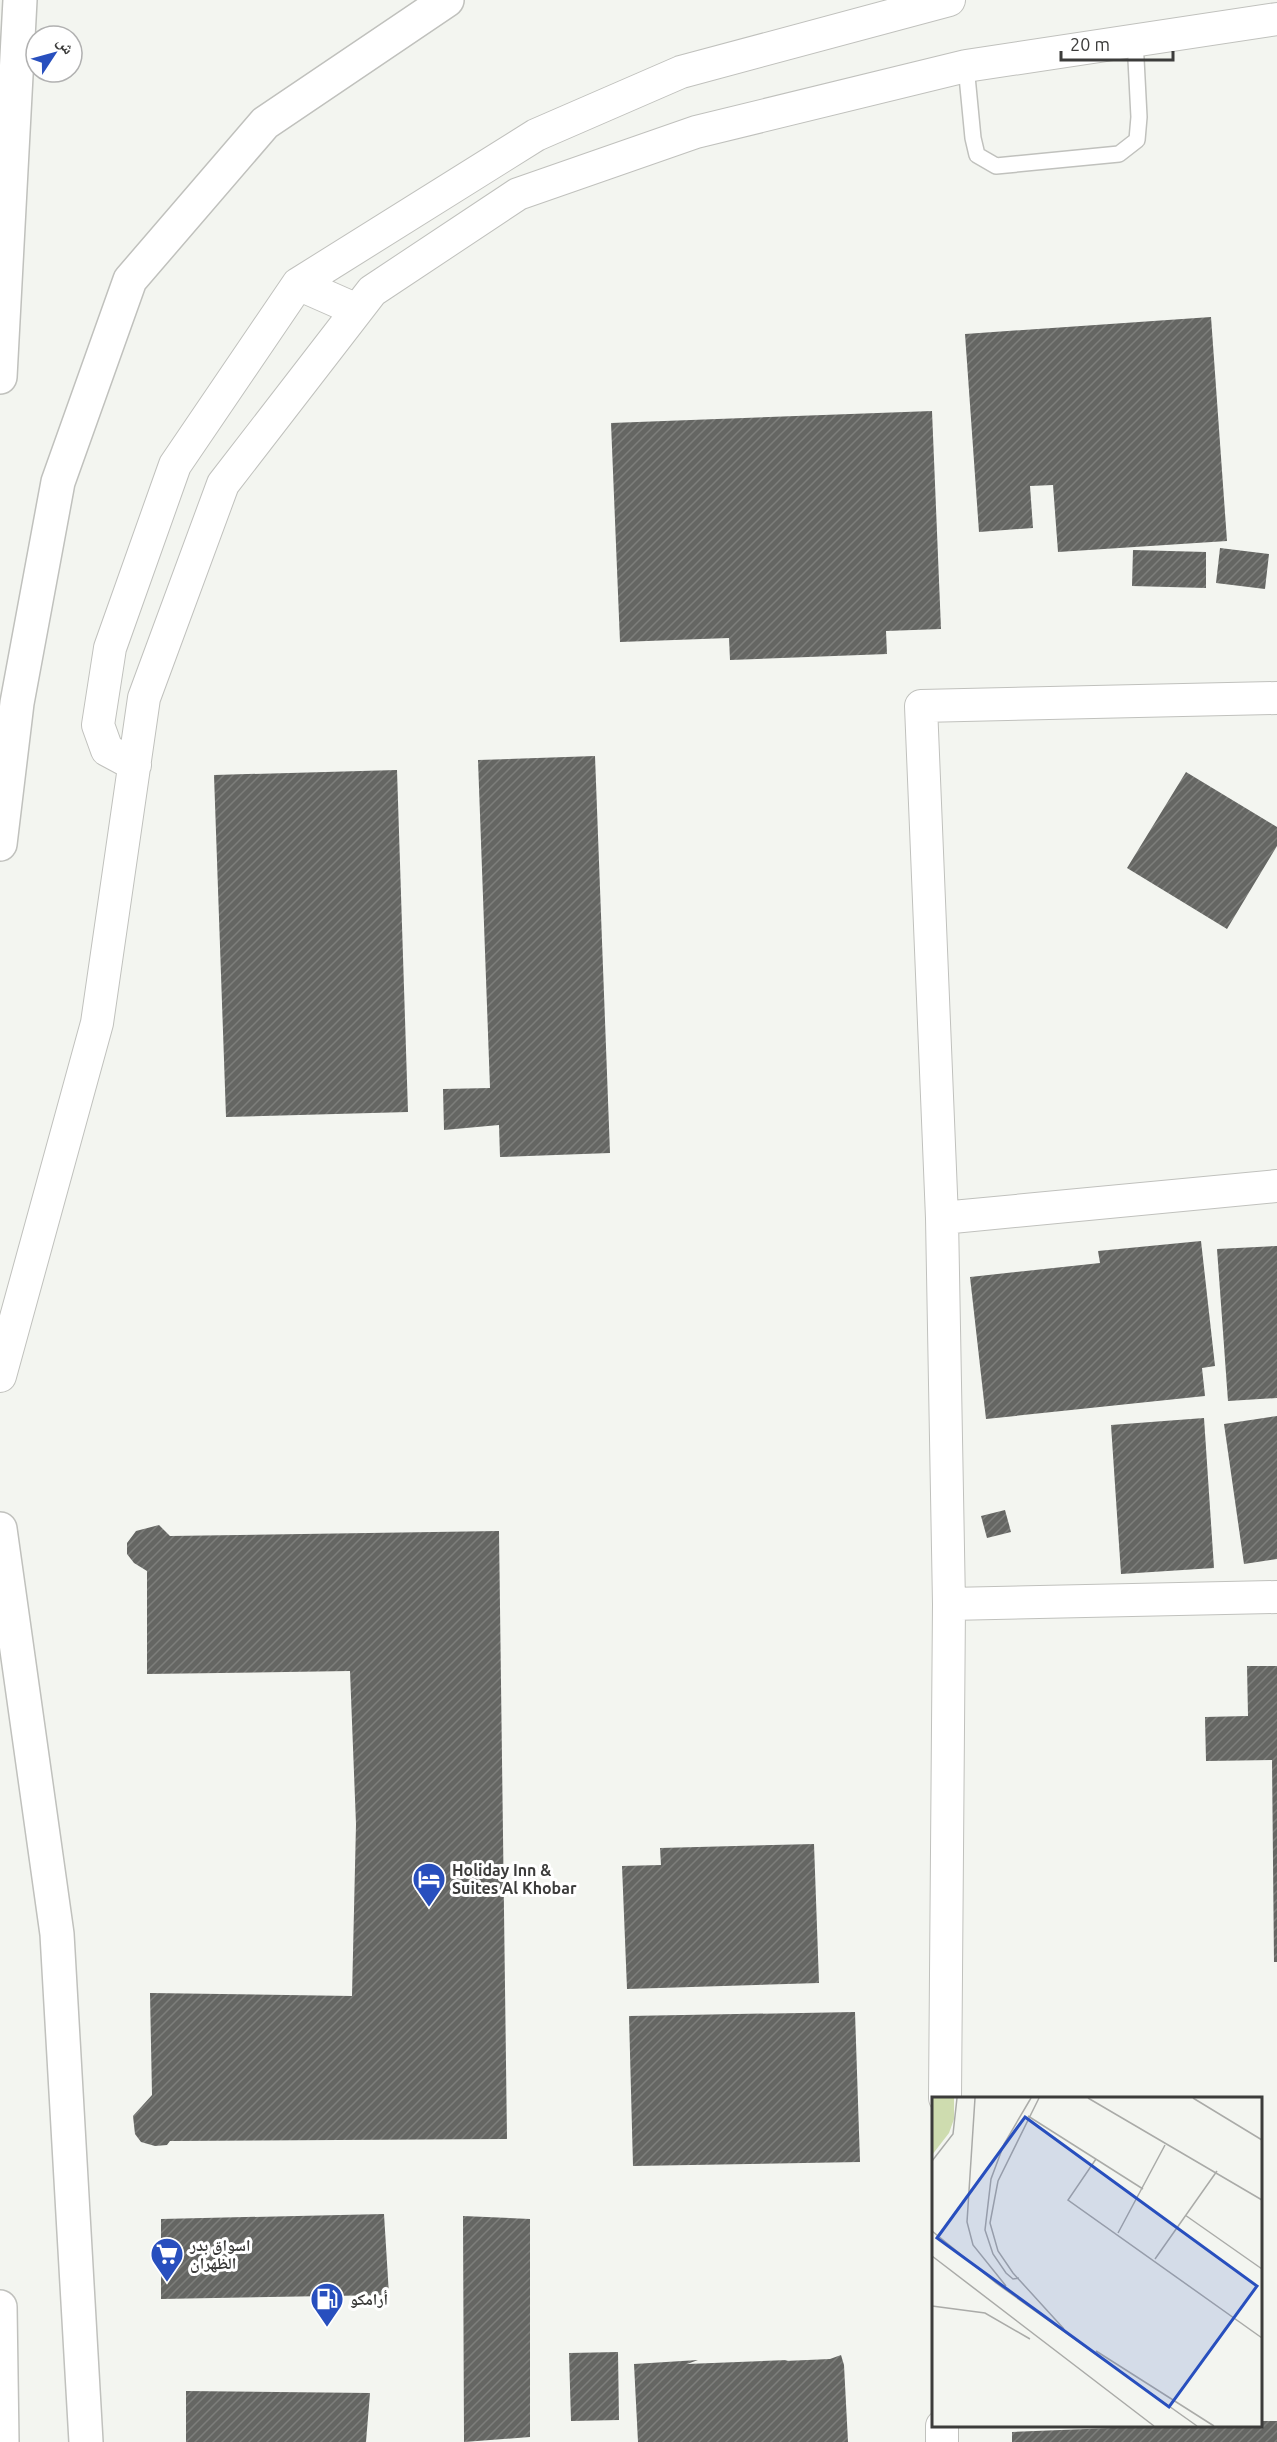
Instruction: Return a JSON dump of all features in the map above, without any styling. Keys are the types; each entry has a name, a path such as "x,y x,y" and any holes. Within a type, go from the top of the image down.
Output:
{"main road":[{"path":"0,377 20,0"},
{"path":"0,844 17,703 58,482 130,280 265,123 447,0"},
{"path":"0,1529 57,1934 86,2442"},
{"path":"0,2307 2,2442"}],"street":[{"path":"135,765 107,750 98,725 110,648 175,465 298,284 537,135 619,99 681,72 949,0"},
{"path":"0,1376 98,1023 144,698 223,483 372,291 518,194 696,132 966,66 1277,18"},
{"path":"298,284 357,310"},
{"path":"945,2097 949,1604 942,1218 921,706 1277,698"},
{"path":"942,1218 1277,1186"},
{"path":"949,1604 1277,1598"}],"lane":[{"path":"966,66 973,138 977,155 996,166 1119,154 1137,140 1139,117 1135,40"}],"building":[{"path":"1211,317 1227,541 1058,552 1053,485 1030,486 1033,528 979,532 965,334"},
{"path":"932,411 941,629 886,631 887,654 730,660 729,638 620,642 611,423"},
{"path":"1220,548 1269,554 1265,589 1216,583"},
{"path":"1133,550 1206,552 1206,588 1132,586"},
{"path":"595,756 610,1153 500,1157 499,1125 444,1130 443,1089 490,1088 478,760"},
{"path":"397,770 408,1112 226,1117 214,775"},
{"path":"1186,772 1277,827 1277,846 1227,929 1127,868"},
{"path":"1201,1241 1215,1366 1202,1368 1205,1396 986,1419 970,1277 1100,1263 1098,1251"},
{"path":"1277,1246 1277,1398 1228,1401 1217,1249"},
{"path":"1277,1416 1277,1559 1244,1564 1224,1424"},
{"path":"1204,1418 1214,1568 1121,1574 1111,1425"},
{"path":"1005,1510 1011,1532 987,1538 981,1516"},
{"name":"Holiday Inn & Suites Al Khobar","path":"159,1525 170,1536 499,1531 507,2139 170,2141 167,2145 155,2146 141,2142 135,2134 133,2116 152,2095 150,1993 352,1996 356,1824 350,1671 147,1674 147,1571 134,1563 127,1554 127,1543 136,1531"},
{"path":"1247,1666 1277,1666 1277,1962 1274,1962 1272,1760 1206,1761 1205,1717 1248,1716"},
{"path":"814,1844 819,1983 627,1989 622,1866 661,1865 660,1848"},
{"path":"855,2012 860,2162 633,2166 629,2016"},
{"path":"384,2214 389,2295 161,2299 161,2219"},
{"path":"463,2216 530,2219 530,2437 464,2442"},
{"path":"618,2352 619,2420 571,2421 569,2353"},
{"path":"841,2355 844,2365 848,2442 638,2442 634,2364 698,2360 687,2364 788,2360 785,2361 830,2359"},
{"path":"186,2391 370,2393 366,2442 186,2442"},
{"path":"1262,2421 1277,2421 1277,2442 1012,2442 1012,2432 1139,2427 1262,2427"}],"place":[{"name":"Holiday Inn & Suites Al Khobar","path":"429,1908"},
{"name":"اسواق بدر الظهران","path":"167,2283"},
{"name":"أرامكو","path":"327,2328"}]}
